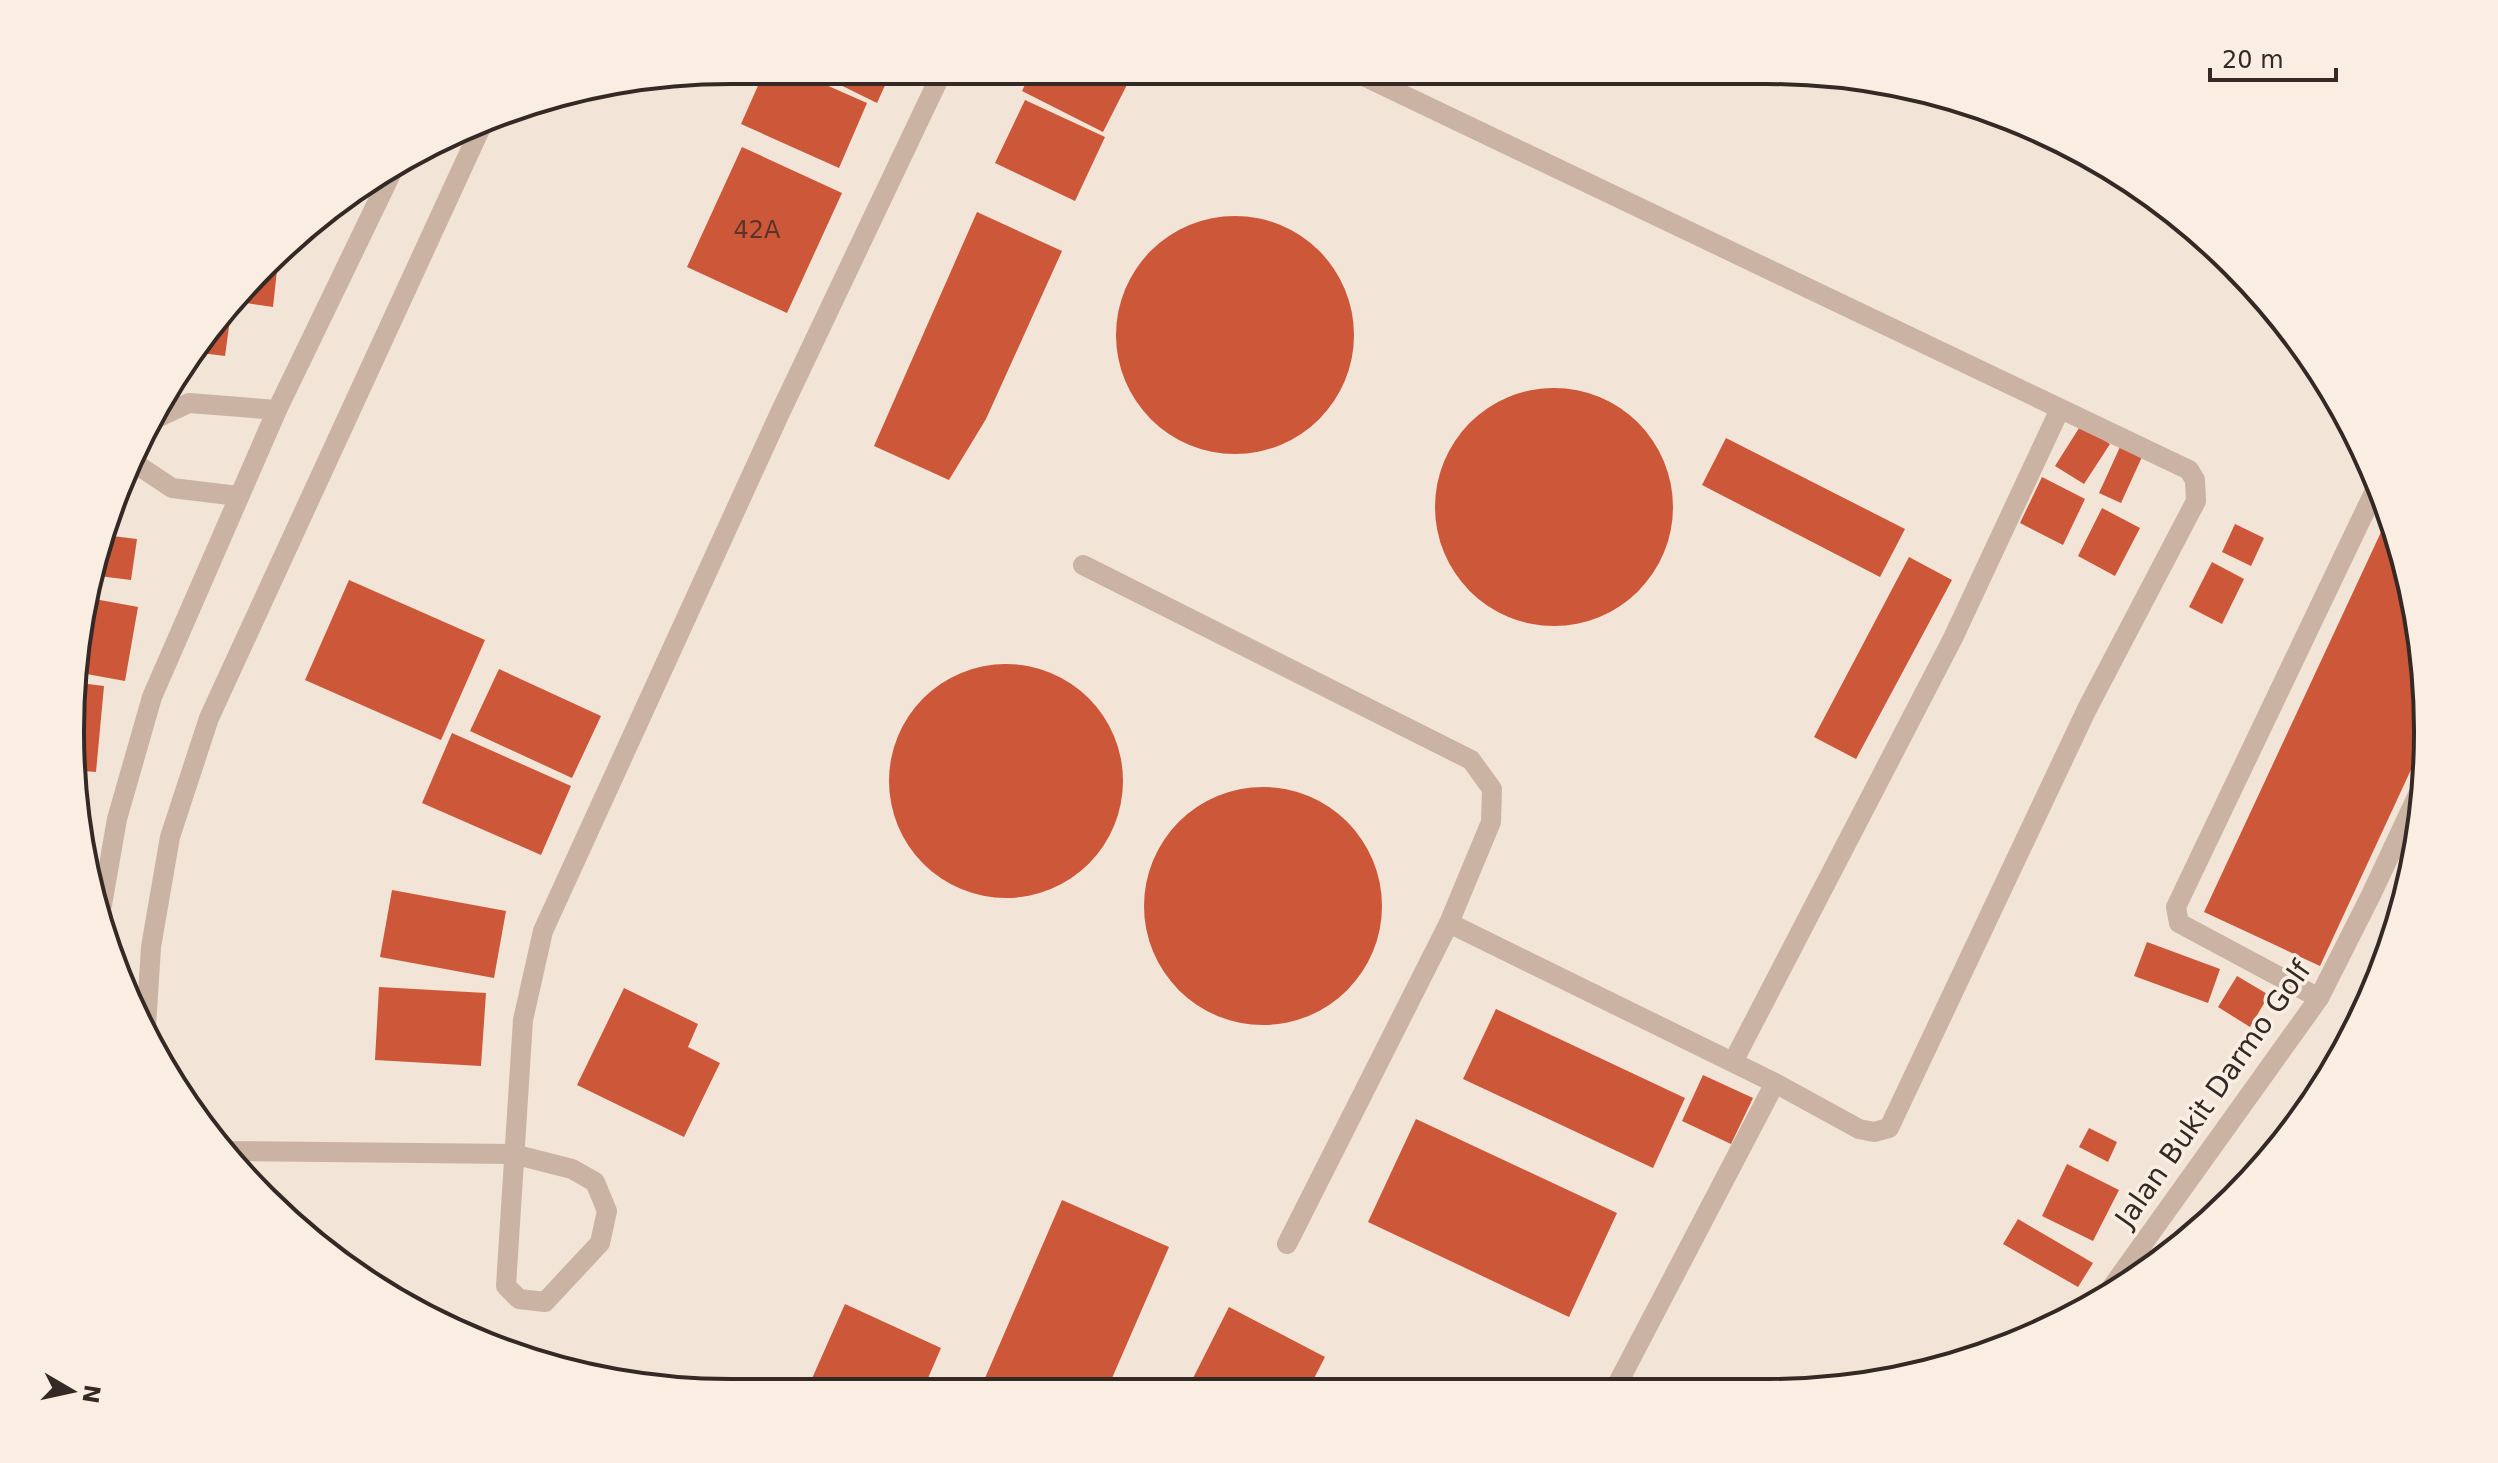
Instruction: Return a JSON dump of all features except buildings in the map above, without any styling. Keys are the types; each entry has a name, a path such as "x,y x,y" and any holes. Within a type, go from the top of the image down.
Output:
{"street":[{"path":"239,1151 513,1154 572,1169 595,1182 607,1211 600,1243 545,1302 519,1299 506,1286 513,1154 523,1020 543,931 779,415 936,84"},
{"path":"1380,84 2189,470 2195,480 2196,501 2087,709 1889,1128 1874,1132 1859,1129 1775,1083 1449,923"},
{"path":"147,1009 151,947 170,837 209,718 477,136"},
{"path":"104,892 117,819 152,697 277,410 386,184"},
{"path":"169,413 189,403 277,410"},
{"path":"1733,1062 1953,638 2060,409"},
{"path":"141,467 172,488 238,496"},
{"path":"2319,998 2179,923 2176,907 2371,499"},
{"path":"1083,565 1471,760 1492,789 1491,822 1449,923 1287,1244"},
{"name":"Jalan Bukit Darmo Golf","path":"2123,1272 2319,998 2408,816"},
{"path":"1620,1379 1775,1083"}]}
